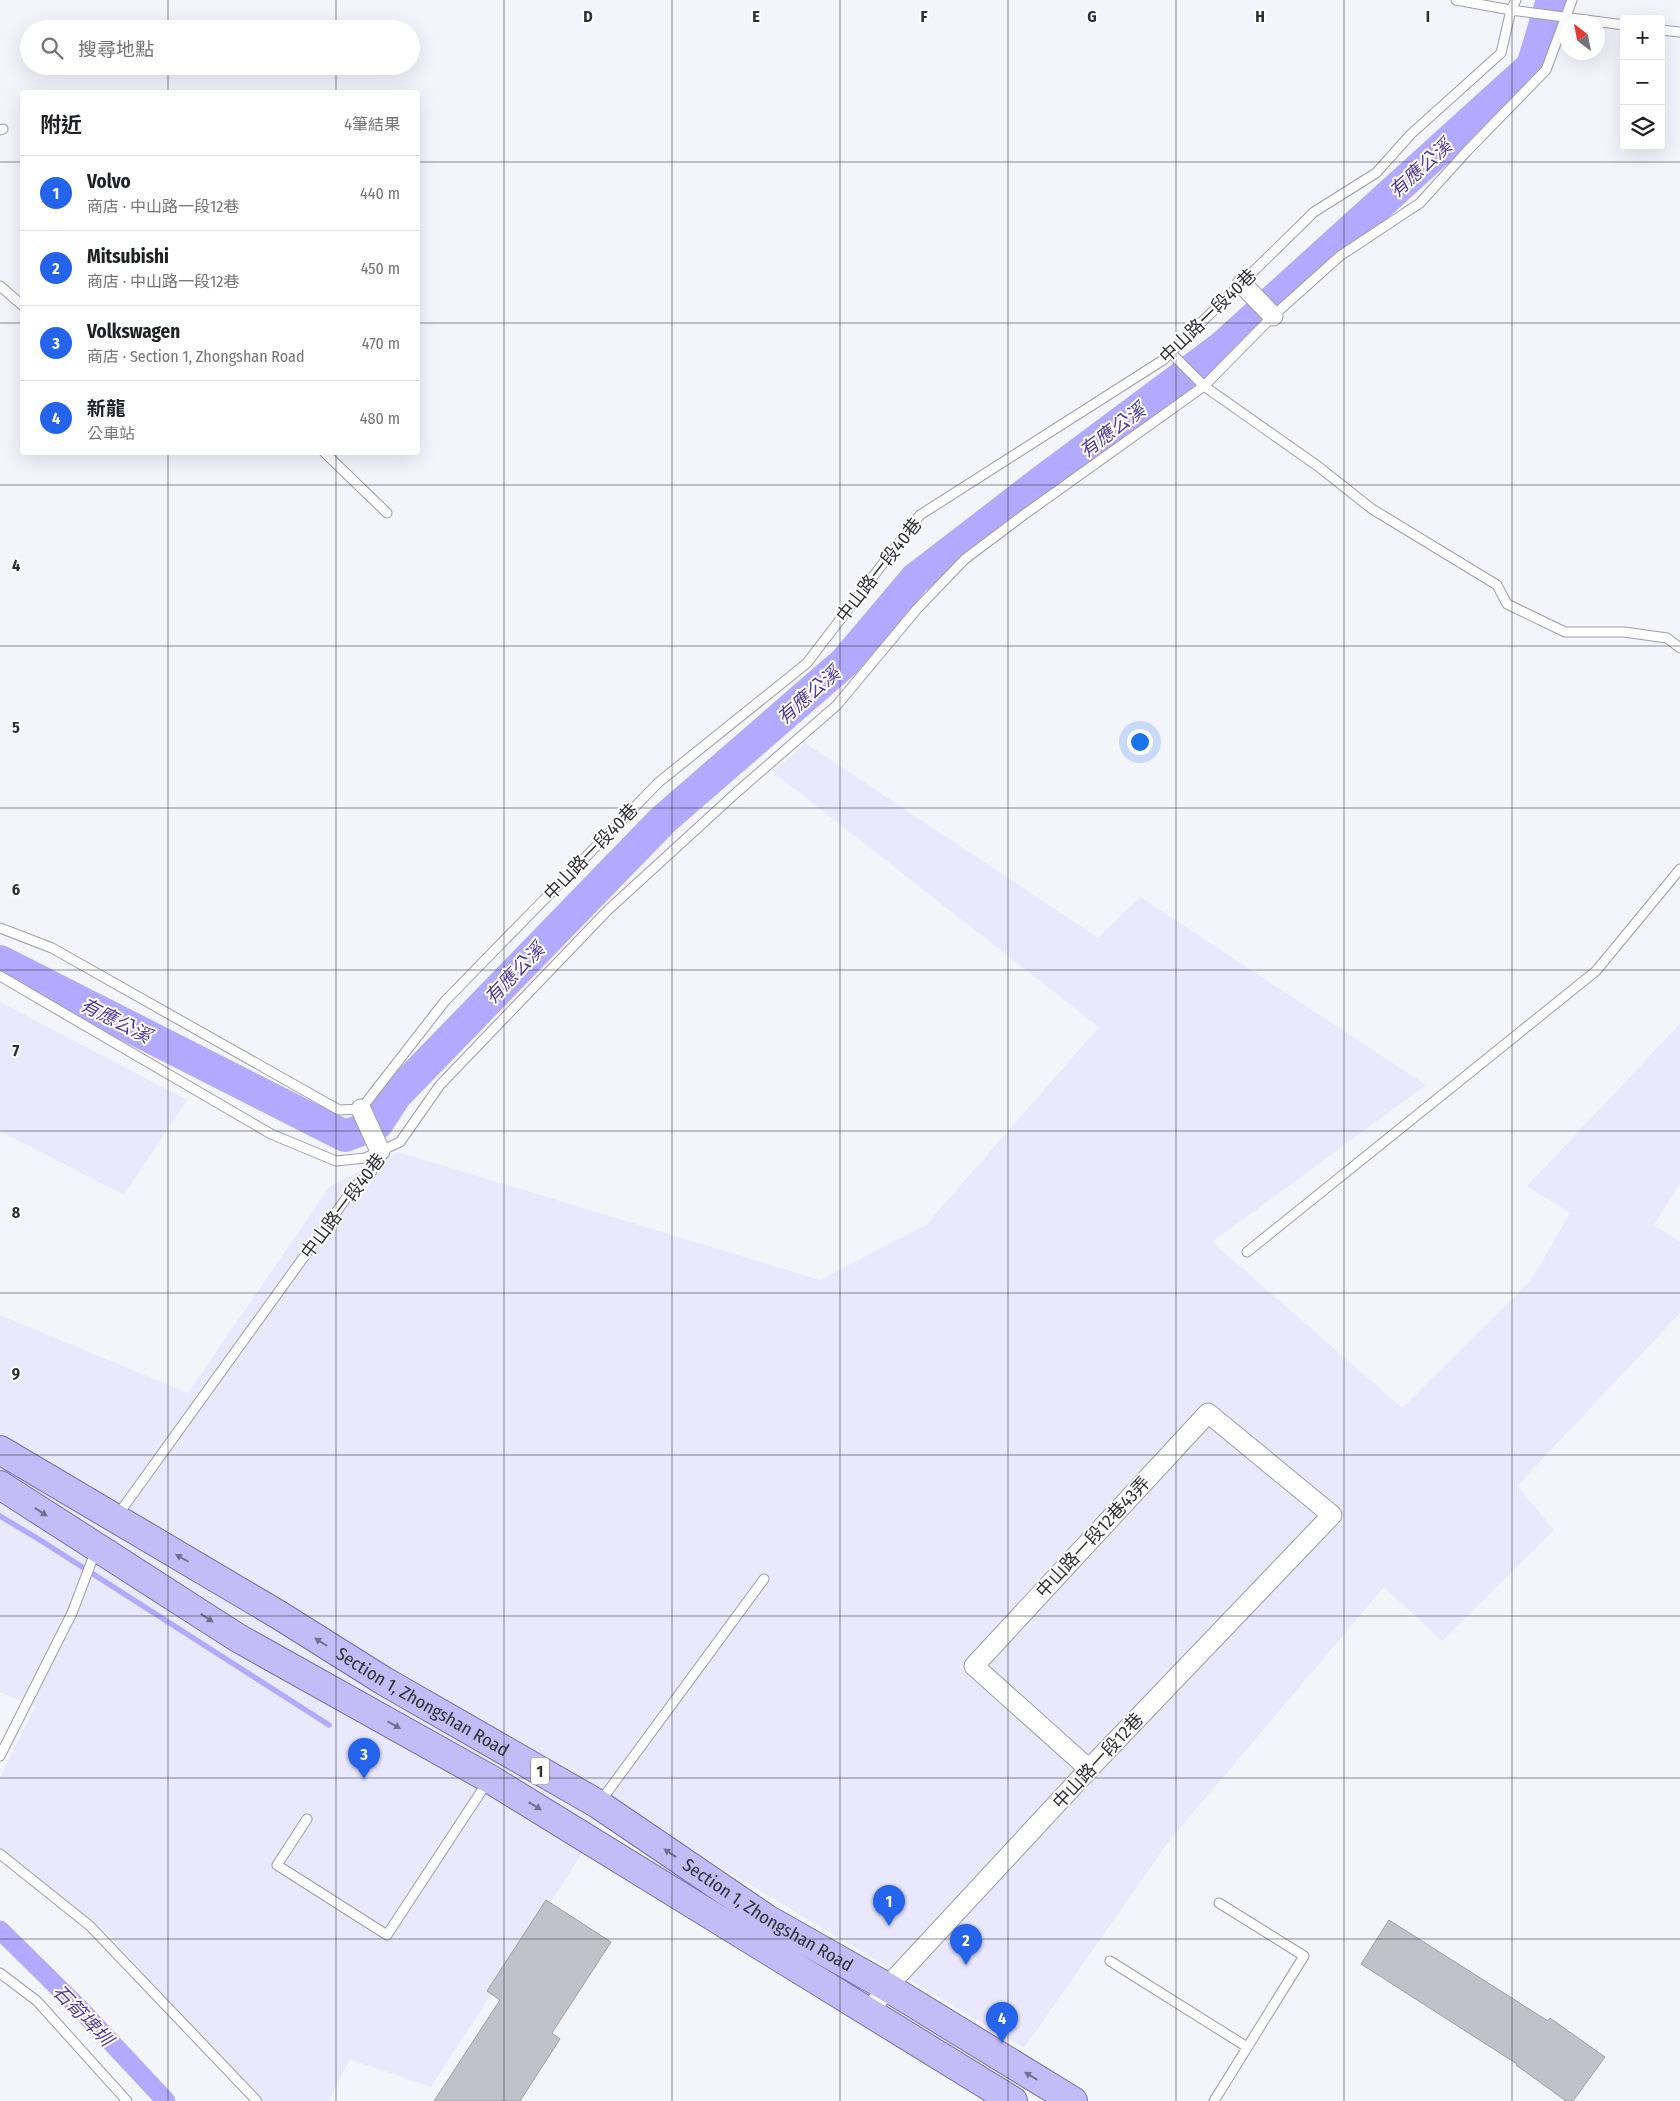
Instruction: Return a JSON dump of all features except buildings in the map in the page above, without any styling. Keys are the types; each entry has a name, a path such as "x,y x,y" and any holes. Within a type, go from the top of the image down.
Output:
{"main road":[{"name":"Section 1, Zhongshan Road","path":"0,1450 279,1615 384,1681 598,1804 767,1919 887,1987 1073,2101"},
{"name":"Section 1, Zhongshan Road","path":"0,1485 238,1638 490,1779 870,2011 1013,2101"},
{"path":"367,1710 384,1681"}],"street":[{"path":"1242,284 1273,316"},
{"path":"361,1109 380,1151"},
{"name":"中山路一段12巷43弄","path":"1090,1769 974,1666 1208,1413 1332,1515"},
{"name":"中山路一段12巷","path":"870,2011 887,1987 1090,1769 1332,1515"}],"lane":[{"path":"1456,0 1560,16"},
{"name":"中山路一段40巷","path":"361,1109 445,1001 659,782 807,663 920,515 1164,360 1314,212 1376,173 1411,134 1501,53 1511,10 1516,0"},
{"name":"中山路一段40巷","path":"1566,15 1572,0"},
{"path":"1605,22 1620,24"},
{"path":"1665,30 1680,32"},
{"name":"中山路一段40巷","path":"115,1518 355,1186 372,1171 380,1151 400,1142 440,1085 608,910 737,792 837,705 916,609 966,559 1024,514 1204,386 1273,316 1340,256 1420,203 1468,150 1546,70 1560,31"},
{"path":"0,286 20,302"},
{"path":"1171,353 1204,386 1319,467 1372,508 1497,585 1507,604 1565,632 1624,632 1667,638 1680,648"},
{"path":"327,455 387,513"},
{"path":"1247,1252 1596,971 1680,869"},
{"path":"0,928 52,948 339,1110 361,1109"},
{"path":"0,976 271,1134 336,1161 365,1158 380,1151"},
{"path":"0,1756 72,1613 97,1548"},
{"path":"598,1804 764,1579"},
{"path":"308,1819 277,1865 386,1936 490,1779"},
{"path":"0,1854 90,1926 257,2101"},
{"path":"1214,2101 1304,1956 1219,1903"},
{"path":"1110,1961 1247,2047"},
{"path":"0,1973 37,2000 127,2101"}],"shaded area":[{"path":"805,743 1098,938 1140,897 1426,1085 1212,1242 1402,1408 1532,1279 1570,1213 1527,1186 1680,1024 1680,1183 1654,1225 1680,1242 1680,1313 1517,1486 1554,1530 1442,1641 1384,1587 1169,1841 1024,2048 614,1804 431,2087 350,2059 329,2101 258,2101 108,1934 0,1851 0,1778 35,1707 0,1692 0,1315 188,1393 330,1186 398,1152 820,1280 926,1225 1099,1027 773,772"},
{"path":"0,1002 187,1100 124,1195 0,1131"}],"waterway":[{"name":"有應公溪","path":"0,961 345,1136 377,1124 396,1095 663,820 845,662 915,579 1222,347 1532,66 1552,0"},
{"path":"0,1516 329,1725"},
{"name":"石筍埤圳","path":"0,1930 80,2009 166,2101"}],"place":[{"name":"Volkswagen","path":"364,1779"},
{"name":"Volvo","path":"889,1926"},
{"name":"Mitsubishi","path":"966,1965"},
{"name":"新龍","path":"1002,2043"}]}
